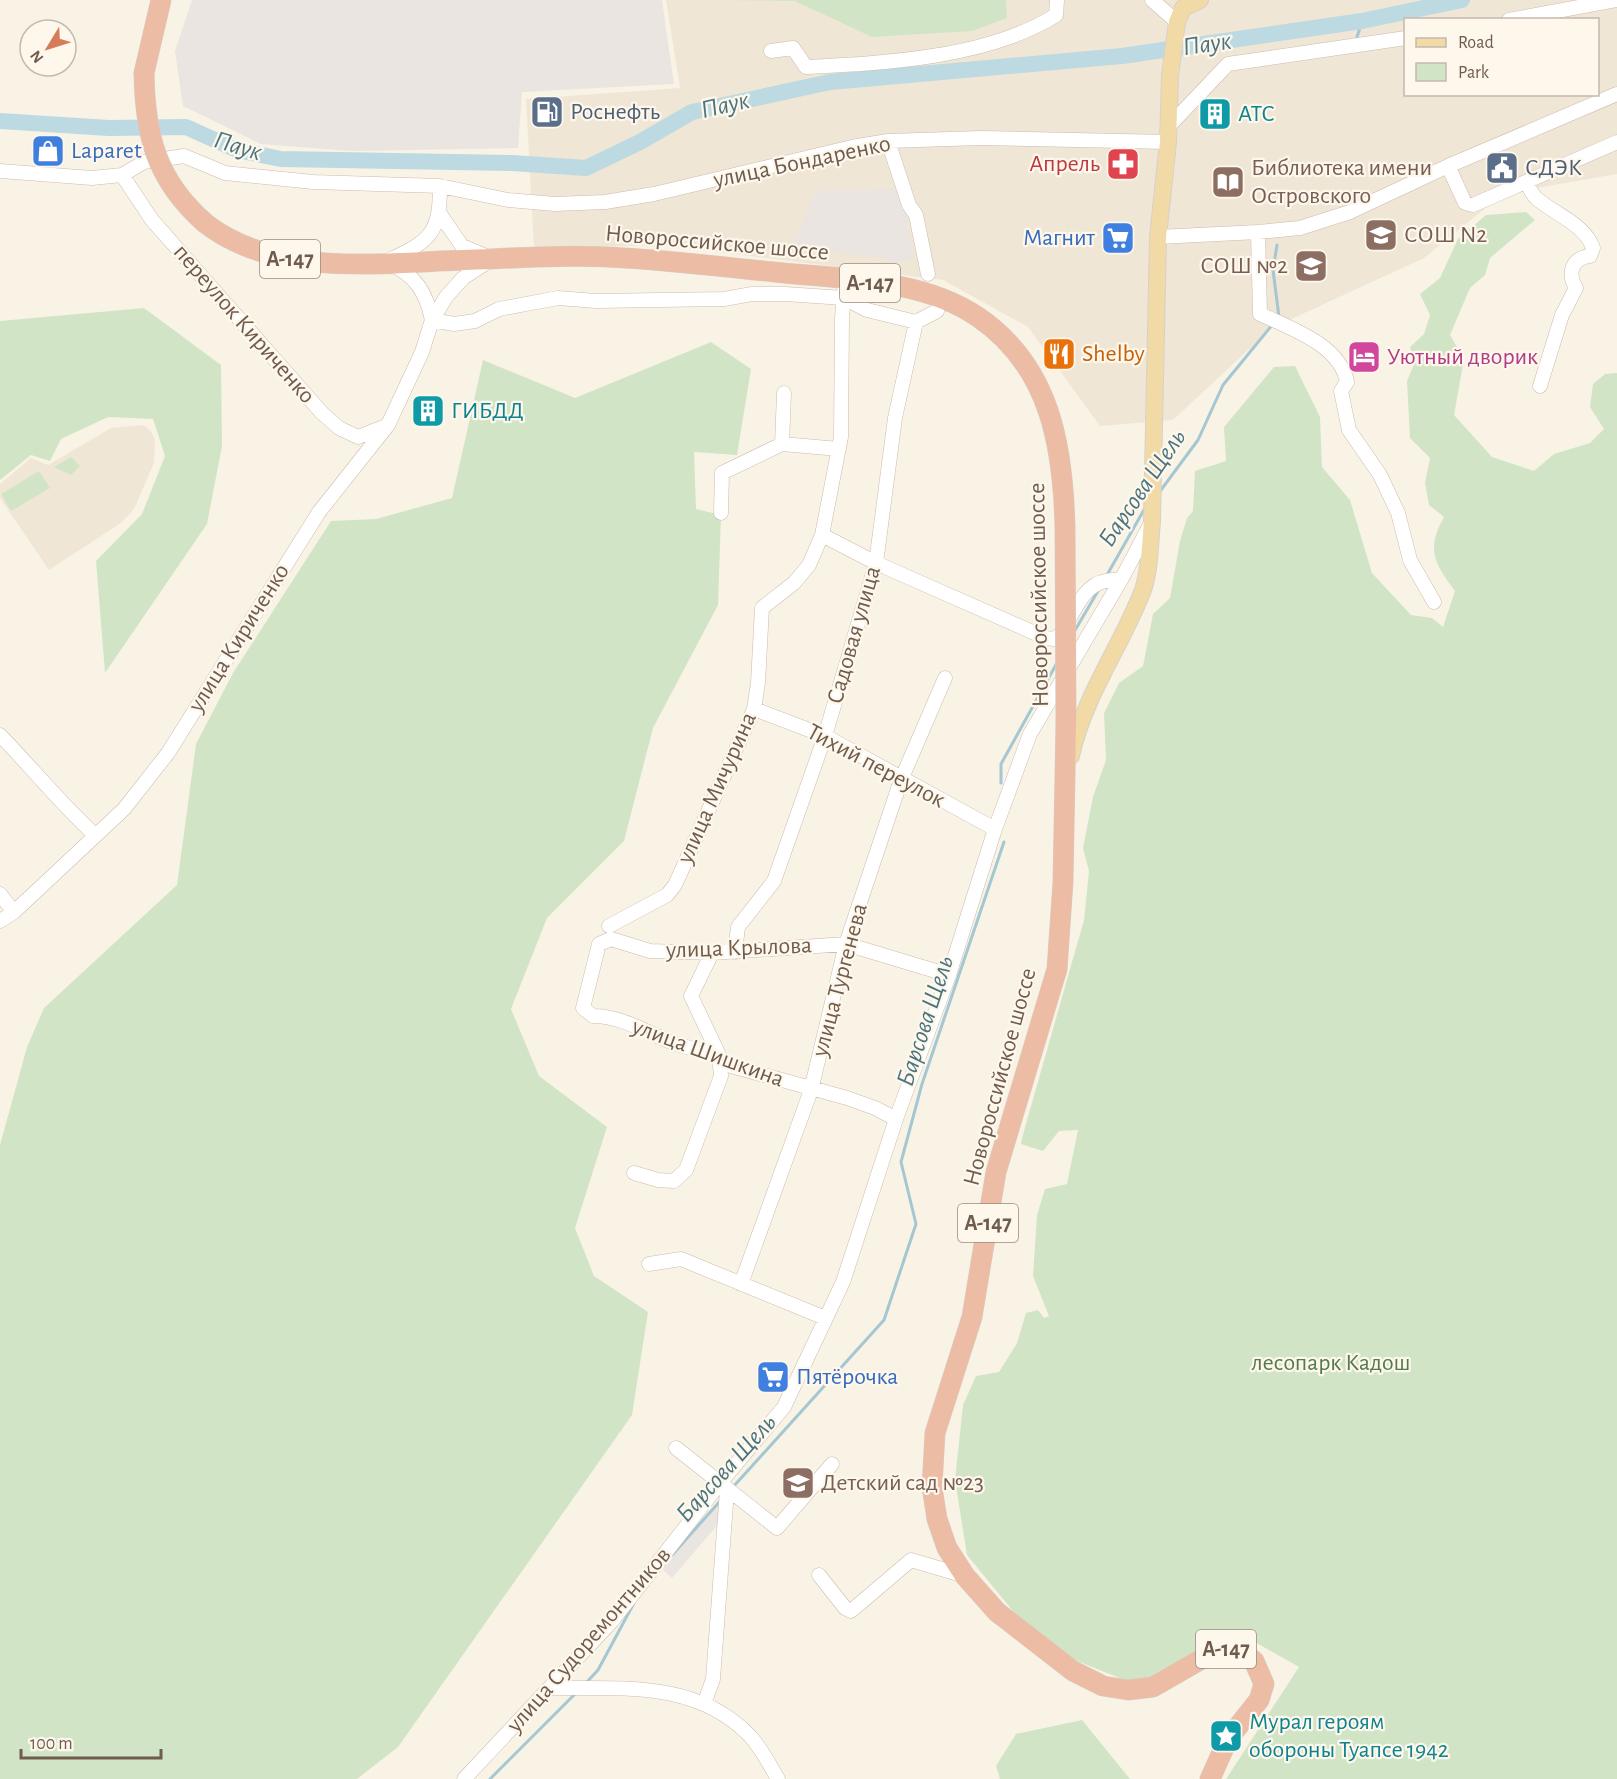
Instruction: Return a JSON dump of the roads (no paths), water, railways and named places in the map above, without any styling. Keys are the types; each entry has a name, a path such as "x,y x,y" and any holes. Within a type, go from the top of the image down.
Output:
{"highway":[{"name":"Новороссийское шоссе","path":"161,0 144,73 145,120 150,141 162,171 177,194 205,223 236,243 257,252 315,261 622,258 845,289 899,287 954,303 979,317 1008,342 1041,392 1055,427 1062,460 1065,527 1066,781 1062,913 1057,969 996,1172 972,1317 935,1433 932,1488 937,1519 947,1548 965,1576 997,1612 1073,1671 1103,1686 1128,1690 1153,1687 1214,1652 1229,1648 1241,1651 1254,1661 1263,1684 1259,1700 1228,1739 1210,1779"}],"main road":[{"path":"1177,22 1183,9 1200,0"},
{"name":"Новороссийское шоссе","path":"1066,781 1076,733 1086,706 1143,588 1152,518 1158,237 1168,134 1170,76 1177,22"}],"street":[{"path":"771,51 794,48 806,67 851,65 928,55 1001,41 1042,24 1056,15 1057,0"},
{"path":"1152,0 1177,22"},
{"path":"1520,18 1617,0"},
{"path":"1168,134 1228,64 1404,38"},
{"path":"1158,237 1300,228 1350,212 1448,166 1617,94"},
{"name":"улица Бондаренко","path":"122,175 144,162 184,156 225,173 313,182 441,186 508,200 540,203 605,202 654,194 852,147 888,141 1168,134"},
{"path":"888,141 909,205 916,215 928,274"},
{"path":"1448,166 1465,203 1473,205 1617,142"},
{"path":"0,171 92,178 122,175"},
{"name":"переулок Кириченко","path":"122,175 152,220 322,413 339,428 358,437 388,425"},
{"path":"1526,182 1535,197 1575,226 1590,240 1593,248 1590,256 1579,257 1573,264 1571,280 1576,288 1562,315 1539,386"},
{"path":"385,262 424,240 436,226 440,214 441,186"},
{"path":"440,214 462,246 494,259"},
{"path":"1258,232 1260,314 1330,351 1344,366 1347,382 1341,391 1348,430 1380,475 1398,513 1410,560 1434,602"},
{"name":"улица Кириченко","path":"0,921 14,912 94,834 124,809 168,753 318,512 388,425 422,352 432,320 463,278 494,259"},
{"path":"385,262 405,272 421,286 432,320 454,324 475,321 500,309 558,298 596,301 724,299 752,294 845,289 867,310 916,322 937,311"},
{"name":"улица Мичурина","path":"609,926 667,895 675,885 754,709 759,683 762,608 794,583 809,565 822,535 839,449 843,396 842,318 845,289"},
{"name":"Садовая улица","path":"735,952 738,927 774,881 825,736 876,562 895,418 916,322"},
{"path":"782,444 784,393"},
{"path":"721,513 722,473 782,444 839,449"},
{"name":"улица Судоремонтников","path":"464,1779 612,1621 723,1486 784,1407 843,1282 896,1119 949,975 995,829 1030,734 1115,579 1152,518"},
{"path":"822,535 876,562 1046,638 1054,639 1064,629 1086,591 1094,584 1115,579"},
{"name":"улица Тургенева","path":"741,1284 811,1090 846,944 902,780 945,678"},
{"name":"Тихий переулок","path":"754,709 825,736 995,829"},
{"path":"0,735 49,787 63,806 94,834"},
{"path":"0,894 14,912"},
{"name":"улица Крылова","path":"600,944 611,939 650,951 712,953 846,944 949,975"},
{"name":"улица Шишкина","path":"600,944 583,1008 593,1016 608,1016 676,1044 719,1055 731,1066 857,1101 896,1119"},
{"path":"634,1173 658,1180 674,1180 686,1170 722,1076 719,1055 691,996 712,953"},
{"path":"649,1264 681,1259 825,1318"},
{"path":"675,1448 777,1528 832,1464"},
{"path":"704,1704 713,1679 723,1486"},
{"path":"819,1575 845,1608 851,1611 911,1560 965,1576"},
{"path":"550,1688 646,1689 686,1695 704,1704 751,1737 778,1779"}],"waterway":[{"name":"Паук","path":"0,121 109,128 186,127 237,150 281,159 512,163 586,168 640,142 692,112 830,82 1122,56 1362,21 1462,0"},
{"path":"1357,37 1362,21"},
{"name":"Барсова Щель","path":"1277,245 1273,270 1279,317"},
{"name":"Барсова Щель","path":"1158,494 1198,440 1223,385 1273,324"},
{"name":"Барсова Щель","path":"1107,575 1145,508"},
{"name":"Барсова Щель","path":"1074,632 1098,591"},
{"name":"Барсова Щель","path":"1001,783 1001,764 1058,661"},
{"name":"Барсова Щель","path":"733,1487 884,1320 916,1224 901,1162 922,1084 1004,842"},
{"name":"Барсова Щель","path":"673,1554 721,1500"},
{"name":"Барсова Щель","path":"585,1684 598,1670 634,1603"},
{"name":"Барсова Щель","path":"490,1779 576,1693"}],"place":[{"name":"Роснефть","path":"547,112"},
{"name":"АТС","path":"1215,114"},
{"name":"Laparet","path":"48,151"},
{"name":"Апрель","path":"1123,164"},
{"name":"СДЭК","path":"1502,168"},
{"name":"Библиотека имени Островского","path":"1228,182"},
{"name":"СОШ N2","path":"1381,235"},
{"name":"Магнит","path":"1118,238"},
{"name":"СОШ №2","path":"1311,266"},
{"name":"Shelby","path":"1059,354"},
{"name":"Уютный дворик","path":"1364,357"},
{"name":"ГИБДД","path":"428,411"},
{"name":"Пятёрочка","path":"773,1377"},
{"name":"Детский сад №23","path":"798,1483"},
{"name":"Мурал героям обороны Туапсе 1942","path":"1226,1736"}],"park label":[{"name":"лесопарк Кадош","path":"1331,1363"}]}
